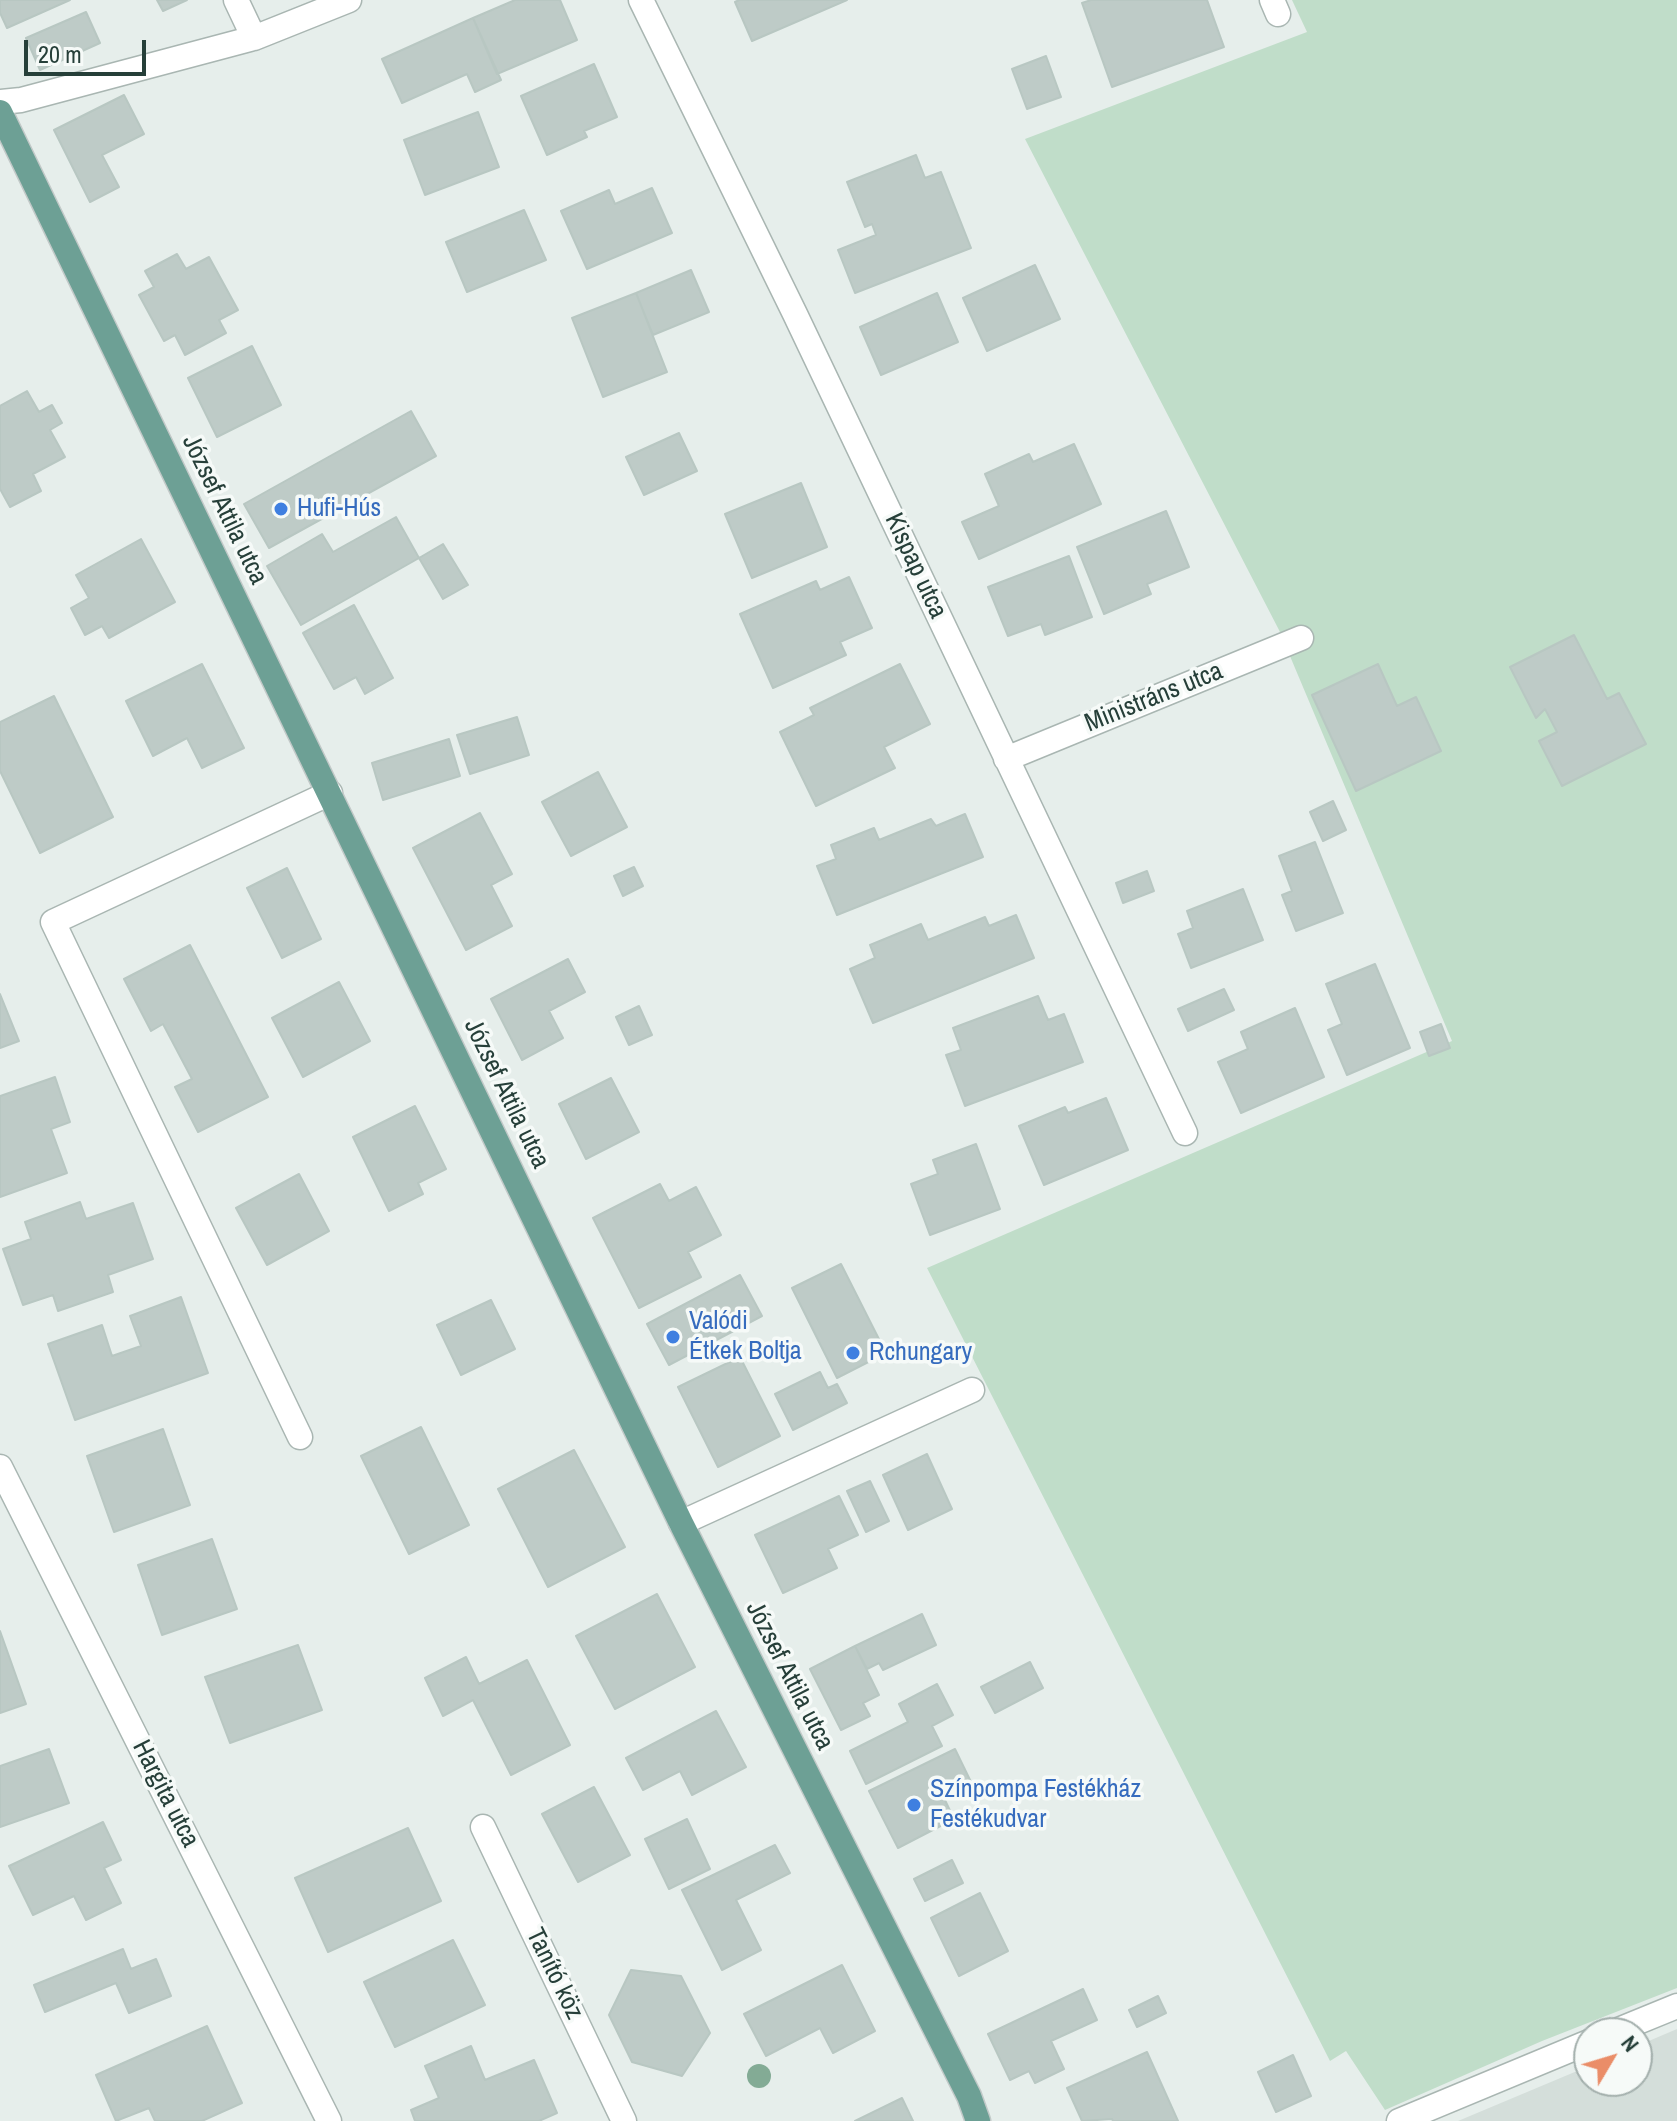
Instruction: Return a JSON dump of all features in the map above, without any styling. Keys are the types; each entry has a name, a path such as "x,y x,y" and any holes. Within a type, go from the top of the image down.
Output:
{"main road":[{"name":"József Attila utca","path":"0,112 681,1523 984,2121"},
{"name":"József Attila utca","path":"969,2096 978,2121"}],"street":[{"path":"236,0 254,38"},
{"path":"0,102 21,100 254,38 349,0"},
{"name":"Kispap utca","path":"641,0 795,314 1185,1133"},
{"name":"Ministráns utca","path":"1006,759 1301,638"},
{"path":"300,1437 53,922 330,793"},
{"path":"681,1523 972,1390"},
{"name":"Hargita utca","path":"0,1467 329,2121"},
{"name":"Tanító köz","path":"483,1827 624,2121"},
{"path":"1650,2017 1677,2006"},
{"path":"1399,2121 1573,2049"}],"shaded area":[{"path":"1677,2029 1677,2121 1458,2121 1573,2073 1573,2097 1653,2097 1653,2039"}],"green space":[{"path":"1292,0 1677,0 1677,1988 1603,2017 1573,2017 1573,2029 1385,2110 1346,2051 1330,2061 927,1268 1452,1041 1279,630 1025,139 1307,32"}],"building":[{"path":"0,0 70,0 7,28 0,13"},
{"path":"157,0 187,0 163,11"},
{"path":"515,0 560,0 577,40 497,74 473,18"},
{"path":"847,0 752,41 735,2"},
{"path":"1091,0 1207,0 1224,47 1112,87 1082,3"},
{"path":"86,12 100,43 40,70 26,38"},
{"path":"473,18 501,80 475,92 467,74 402,103 382,59"},
{"path":"1046,56 1061,97 1027,109 1012,69"},
{"path":"594,64 617,117 584,131 587,137 547,155 521,96"},
{"path":"124,95 144,134 102,155 119,187 90,202 54,130"},
{"path":"478,112 499,167 425,195 404,140"},
{"path":"916,155 925,178 941,172 971,248 855,293 838,250 876,235 872,224 865,227 847,182"},
{"path":"652,188 672,233 587,269 561,211 609,190 615,204"},
{"path":"524,210 546,260 467,292 446,242"},
{"path":"177,254 186,269 209,257 238,310 219,320 226,333 185,355 175,335 164,341 139,295 154,287 145,271"},
{"path":"1035,265 1060,319 987,351 963,298"},
{"path":"691,270 709,312 653,335 636,293"},
{"path":"636,293 667,372 603,397 572,318"},
{"path":"937,293 958,342 881,375 860,327"},
{"path":"252,346 281,405 217,437 188,378"},
{"path":"27,391 39,412 52,405 62,423 50,430 65,457 33,474 41,491 10,507 0,489 0,406"},
{"path":"411,411 436,456 269,548 244,504"},
{"path":"679,433 697,471 644,495 626,457"},
{"path":"1074,444 1101,504 979,559 962,522 999,506 985,474 1029,454 1033,462"},
{"path":"801,483 827,547 752,578 725,514"},
{"path":"1166,511 1189,567 1147,584 1151,594 1104,614 1077,547"},
{"path":"396,517 419,558 301,625 267,566 322,534 333,552"},
{"path":"141,539 175,602 109,638 102,626 85,635 71,608 89,598 76,575"},
{"path":"443,544 468,585 443,599 419,558"},
{"path":"1069,556 1092,617 1045,635 1041,624 1008,636 988,587"},
{"path":"849,577 872,628 840,642 846,655 773,688 740,614 816,581 820,590"},
{"path":"354,605 393,678 365,694 356,677 334,689 303,633"},
{"path":"1574,635 1607,699 1619,693 1646,744 1562,786 1539,741 1557,732 1545,709 1536,718 1510,667"},
{"path":"202,664 244,748 202,768 187,738 153,756 126,701"},
{"path":"900,664 930,724 884,747 895,768 816,806 780,732 814,715 810,708"},
{"path":"1378,664 1397,706 1416,697 1441,751 1356,791 1312,695"},
{"path":"54,696 113,817 40,853 0,771 0,722"},
{"path":"517,717 529,755 470,774 457,735"},
{"path":"449,739 460,776 383,800 372,763"},
{"path":"598,772 627,827 571,856 542,802"},
{"path":"1333,801 1346,830 1323,841 1310,812"},
{"path":"480,813 512,874 491,885 512,926 466,950 413,848"},
{"path":"965,814 983,857 837,915 817,866 836,859 831,845 874,828 879,840 931,819 936,826"},
{"path":"1315,842 1343,913 1296,931 1282,895 1292,891 1279,856"},
{"path":"634,867 643,886 623,896 614,876"},
{"path":"287,868 321,939 282,958 247,888"},
{"path":"1147,871 1154,891 1123,903 1116,883"},
{"path":"1243,889 1263,940 1191,968 1178,934 1193,928 1187,911"},
{"path":"1016,915 1034,958 873,1023 850,969 875,958 870,945 921,924 928,940 985,917 989,926"},
{"path":"190,945 268,1097 198,1132 175,1087 192,1079 163,1024 151,1031 124,979"},
{"path":"568,959 585,992 549,1011 563,1038 522,1060 491,999"},
{"path":"1375,964 1410,1048 1347,1075 1328,1030 1342,1024 1326,984"},
{"path":"339,982 370,1041 303,1077 272,1018"},
{"path":"1224,989 1234,1010 1188,1031 1178,1009"},
{"path":"0,994 19,1041 0,1048"},
{"path":"1038,996 1048,1020 1064,1014 1083,1062 965,1106 946,1055 961,1050 953,1028"},
{"path":"639,1006 652,1035 629,1045 616,1017"},
{"path":"1295,1008 1324,1077 1241,1113 1218,1062 1248,1049 1241,1032"},
{"path":"1441,1024 1450,1048 1429,1056 1420,1032"},
{"path":"55,1077 70,1122 51,1129 67,1173 0,1197 0,1096"},
{"path":"611,1078 639,1132 586,1159 559,1104"},
{"path":"1106,1098 1128,1150 1044,1185 1019,1126 1065,1107 1068,1113"},
{"path":"415,1106 446,1169 418,1183 423,1194 389,1211 353,1137"},
{"path":"976,1144 1000,1209 930,1235 911,1184 938,1174 933,1160"},
{"path":"299,1174 329,1231 267,1265 236,1208"},
{"path":"660,1184 669,1201 696,1187 721,1235 688,1252 701,1277 639,1308 593,1218"},
{"path":"80,1202 86,1219 133,1203 153,1259 108,1275 113,1292 58,1311 53,1295 23,1305 3,1249 31,1239 25,1222"},
{"path":"841,1264 886,1353 837,1378 792,1288"},
{"path":"740,1275 762,1316 669,1365 647,1324"},
{"path":"181,1297 208,1373 75,1420 48,1344 102,1325 112,1356 141,1346 130,1316"},
{"path":"491,1300 515,1349 461,1375 437,1325"},
{"path":"740,1357 780,1436 718,1467 678,1387"},
{"path":"820,1372 828,1388 837,1384 847,1403 793,1430 775,1394"},
{"path":"421,1427 469,1525 409,1554 361,1456"},
{"path":"163,1429 190,1505 114,1532 87,1456"},
{"path":"574,1450 625,1547 548,1587 498,1489"},
{"path":"927,1454 952,1509 908,1530 883,1475"},
{"path":"870,1481 889,1521 866,1532 847,1491"},
{"path":"839,1496 858,1535 828,1549 837,1568 783,1593 755,1535"},
{"path":"212,1539 237,1609 162,1635 138,1565"},
{"path":"657,1594 695,1667 615,1709 576,1636"},
{"path":"922,1614 936,1645 883,1670 879,1663 867,1669 855,1646"},
{"path":"0,1631 26,1704 0,1713"},
{"path":"298,1645 322,1710 230,1743 205,1677"},
{"path":"855,1646 879,1695 863,1703 870,1716 841,1730 810,1669"},
{"path":"466,1657 479,1684 527,1660 570,1745 511,1775 473,1700 443,1716 425,1678"},
{"path":"1030,1662 1043,1688 995,1713 981,1687"},
{"path":"937,1684 953,1715 932,1726 942,1746 866,1784 850,1751 908,1722 899,1704"},
{"path":"716,1711 746,1767 692,1795 680,1771 643,1790 626,1758"},
{"path":"49,1749 69,1803 0,1827 0,1766"},
{"path":"955,1749 972,1784 944,1798 954,1819 898,1848 869,1791"},
{"path":"594,1787 630,1855 578,1882 542,1814"},
{"path":"687,1819 710,1869 669,1889 645,1839"},
{"path":"103,1822 121,1860 104,1868 121,1903 86,1920 74,1896 33,1915 9,1866"},
{"path":"408,1828 441,1901 328,1952 295,1878"},
{"path":"775,1845 790,1873 736,1900 761,1950 722,1970 682,1890"},
{"path":"952,1860 963,1883 925,1901 914,1879"},
{"path":"980,1893 1008,1951 959,1976 931,1918"},
{"path":"453,1940 485,2005 395,2047 364,1982"},
{"path":"123,1949 131,1969 156,1959 171,1996 129,2013 116,1983 45,2012 34,1985"},
{"path":"842,1965 875,2031 833,2053 820,2028 766,2056 744,2014"},
{"path":"631,1970 681,1976 710,2033 682,2076 632,2062 609,2015"},
{"path":"1083,1989 1097,2020 1051,2041 1064,2069 1035,2083 1029,2071 1010,2080 988,2034"},
{"path":"1158,1996 1166,2013 1137,2027 1129,2010"},
{"path":"207,2026 242,2103 202,2121 155,2121 149,2108 116,2121 96,2075"},
{"path":"471,2046 485,2080 534,2060 557,2113 539,2121 415,2121 411,2110 439,2098 425,2066"},
{"path":"1147,2052 1178,2121 1082,2121 1067,2088"},
{"path":"1293,2055 1311,2096 1276,2112 1258,2072"},
{"path":"902,2098 913,2121 855,2121"}],"place":[{"name":"Hufi-Hús","path":"281,509"},
{"name":"Valódi Étkek Boltja","path":"673,1337"},
{"name":"Rchungary","path":"853,1353"},
{"name":"Színpompa Festékház Festékudvar","path":"914,1805"}]}
